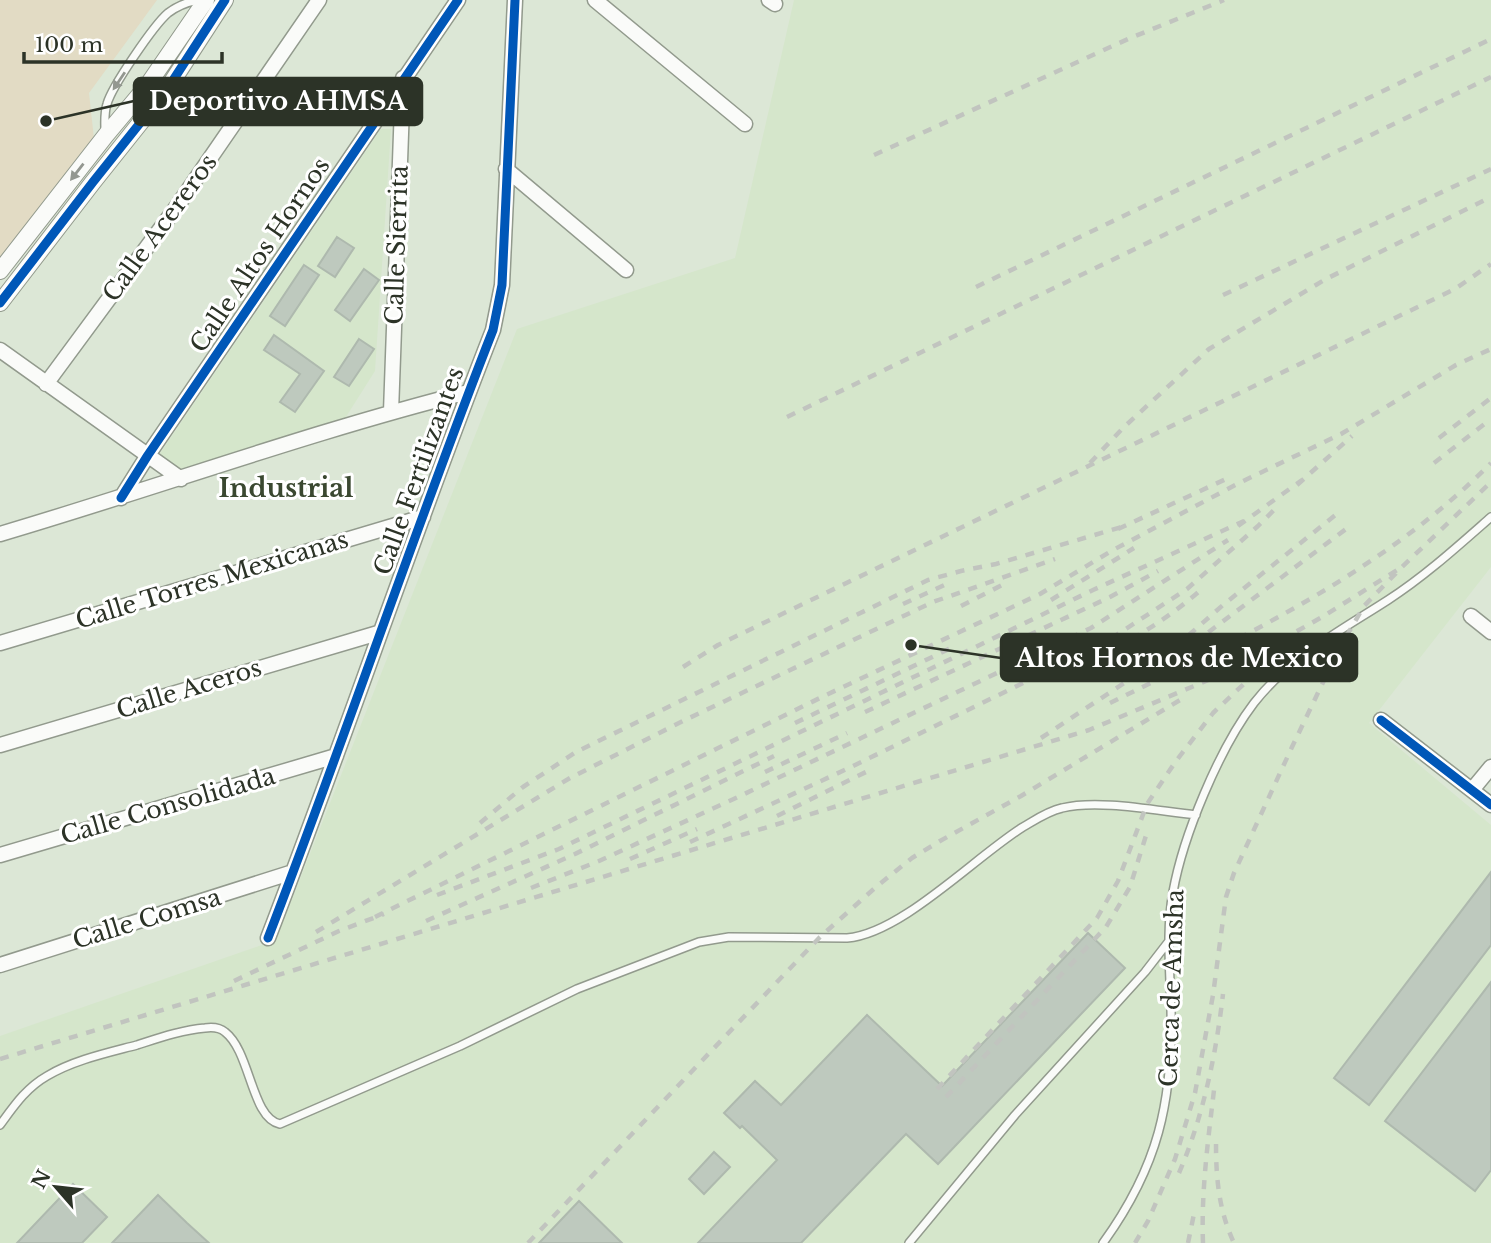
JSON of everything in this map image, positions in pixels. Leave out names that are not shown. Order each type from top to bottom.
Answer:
[{"type":"street","points":[[0,271],[147,86],[206,0]]},
{"type":"street","points":[[0,303],[168,88],[225,0]]},
{"type":"street","name":"Calle Acereros","points":[[46,384],[178,205],[319,0]]},
{"type":"street","name":"Calle Altos Hornos","points":[[121,498],[458,0]]},
{"type":"street","name":"Calle Fertilizantes","points":[[268,938],[336,756],[378,633],[493,330],[502,285],[515,0]]},
{"type":"street","points":[[595,0],[745,124]]},
{"type":"street","name":"Calle Sierrita","points":[[391,412],[403,78]]},
{"type":"street","points":[[506,169],[626,270]]},
{"type":"street","points":[[0,350],[181,479]]},
{"type":"street","points":[[0,534],[391,412],[468,393]]},
{"type":"street","name":"Calle Torres Mexicanas","points":[[0,643],[423,517]]},
{"type":"street","points":[[1471,616],[1491,632]]},
{"type":"street","name":"Calle Aceros","points":[[0,745],[378,633]]},
{"type":"street","points":[[1381,720],[1491,805]]},
{"type":"street","name":"Calle Consolidada","points":[[0,855],[336,756]]},
{"type":"street","points":[[1472,790],[1491,767]]},
{"type":"street","name":"Calle Comsa","points":[[0,965],[293,872]]},
{"type":"lane","points":[[106,135],[104,115],[114,88],[161,20],[179,6],[198,0]]},
{"type":"lane","name":"Cerca de Amsha","points":[[1103,1243],[1136,1192],[1163,1121],[1169,1090],[1171,1056],[1172,893],[1196,815],[1233,738],[1262,694],[1300,657],[1411,583],[1491,517]]},
{"type":"lane","points":[[0,1125],[30,1087],[48,1075],[77,1062],[180,1033],[214,1027],[225,1032],[234,1042],[250,1074],[263,1112],[271,1121],[281,1124],[460,1046],[578,989],[699,942],[729,937],[847,938],[861,937],[877,931],[906,914],[1010,835],[1036,819],[1062,808],[1102,806],[1196,815]]},
{"type":"lane","points":[[909,1243],[1015,1115],[1145,972],[1170,940]]},
{"type":"shaded area","points":[[0,0],[157,0],[89,93],[95,148],[0,269]]},
{"type":"shaded area","points":[[794,0],[1491,0],[1491,567],[1369,723],[1491,825],[1491,1243],[0,1243],[0,1036],[276,940],[517,329],[735,258]]},
{"type":"shaded area","points":[[381,129],[391,129],[375,371],[344,420],[178,470],[159,455]]},
{"type":"building","points":[[337,237],[354,248],[335,277],[318,266]]},
{"type":"building","points":[[304,265],[319,275],[285,326],[270,316]]},
{"type":"building","points":[[364,269],[379,280],[350,321],[335,310]]},
{"type":"building","points":[[274,335],[324,371],[295,412],[280,402],[300,374],[264,350]]},
{"type":"building","points":[[359,339],[374,349],[349,386],[334,377]]},
{"type":"building","points":[[1491,872],[1491,945],[1369,1105],[1334,1078]]},
{"type":"building","points":[[1088,933],[1125,968],[938,1164],[906,1134],[801,1243],[698,1243],[777,1160],[742,1126],[740,1128],[724,1113],[755,1081],[781,1105],[867,1015],[942,1086]]},
{"type":"building","points":[[1491,982],[1491,1170],[1475,1191],[1385,1121]]},
{"type":"building","points":[[714,1152],[730,1167],[704,1194],[689,1179]]},
{"type":"building","points":[[73,1184],[107,1217],[82,1243],[17,1243]]},
{"type":"building","points":[[158,1195],[187,1223],[209,1243],[112,1243]]},
{"type":"building","points":[[579,1201],[622,1243],[539,1243]]},
{"type":"railway","points":[[874,155],[1128,39],[1224,0]]},
{"type":"railway","points":[[976,287],[1491,39]]},
{"type":"railway","points":[[787,417],[1491,77]]},
{"type":"railway","points":[[1223,295],[1491,169]]},
{"type":"railway","points":[[1090,463],[1124,427],[1209,349],[1326,279],[1491,197]]},
{"type":"railway","points":[[683,667],[718,645],[1455,289],[1491,264]]},
{"type":"railway","points":[[375,917],[826,695],[1040,594],[1113,550],[1237,484],[1341,434],[1456,365],[1491,349]]},
{"type":"railway","points":[[1439,438],[1491,398]]},
{"type":"railway","points":[[1434,463],[1491,419]]},
{"type":"railway","points":[[1297,485],[1352,436]]},
{"type":"railway","points":[[1110,703],[1211,653],[1359,569],[1450,501],[1491,463]]},
{"type":"railway","points":[[1118,529],[1226,479]]},
{"type":"railway","points":[[1238,526],[1302,480]]},
{"type":"railway","points":[[1135,1243],[1148,1221],[1175,1159],[1195,1093],[1213,995],[1226,897],[1234,873],[1292,747],[1339,649],[1364,606],[1491,482]]},
{"type":"railway","points":[[690,842],[1101,645],[1187,589],[1278,506]]},
{"type":"railway","points":[[1041,738],[1165,656],[1223,605],[1338,513]]},
{"type":"railway","points":[[437,895],[559,849],[1093,590],[1244,521]]},
{"type":"railway","points":[[480,823],[523,787],[576,752],[928,580],[996,564],[1125,526]]},
{"type":"railway","points":[[1194,643],[1346,529]]},
{"type":"railway","points":[[531,888],[599,861],[738,797],[1091,628],[1228,540]]},
{"type":"railway","points":[[1051,600],[1134,548]]},
{"type":"railway","points":[[316,932],[570,778],[933,602],[1055,559]]},
{"type":"railway","points":[[0,1059],[1089,730],[1218,676],[1322,617],[1402,567]]},
{"type":"railway","points":[[865,712],[1110,597],[1158,571]]},
{"type":"railway","points":[[903,604],[951,582]]},
{"type":"railway","points":[[961,606],[1008,582]]},
{"type":"railway","points":[[1100,656],[1155,625],[1204,587]]},
{"type":"railway","points":[[795,723],[953,647]]},
{"type":"railway","points":[[937,1089],[1097,918],[1118,881],[1147,804],[1176,761],[1213,713],[1281,649]]},
{"type":"railway","points":[[1183,677],[1241,653]]},
{"type":"railway","points":[[528,1243],[820,937],[876,887],[912,858],[1180,700]]},
{"type":"railway","points":[[765,772],[847,733]]},
{"type":"railway","points":[[426,921],[575,854],[774,756]]},
{"type":"railway","points":[[777,816],[868,771]]},
{"type":"railway","points":[[630,859],[697,829]]},
{"type":"railway","points":[[946,1097],[1106,927],[1130,887],[1148,829]]},
{"type":"railway","points":[[234,981],[339,931],[384,914]]},
{"type":"railway","points":[[1179,1173],[1195,1130],[1207,1085],[1223,994]]},
{"type":"railway","points":[[1203,1243],[1204,1186],[1214,1090]]},
{"type":"railway","points":[[1216,1144],[1219,1195],[1234,1243]]},
{"type":"railway","points":[[1188,1243],[1195,1209]]},
{"type":"cycle path","points":[[0,303],[168,88],[225,0]]},
{"type":"cycle path","points":[[121,498],[458,0]]},
{"type":"cycle path","points":[[268,938],[493,330],[502,285],[515,0]]},
{"type":"cycle path","points":[[1381,720],[1491,805]]},
{"type":"place","name":"Deportivo AHMSA","points":[[46,121]]},
{"type":"place","name":"Altos Hornos de Mexico","points":[[911,645]]},
{"type":"district","name":"Industrial","points":[[286,488]]}]
